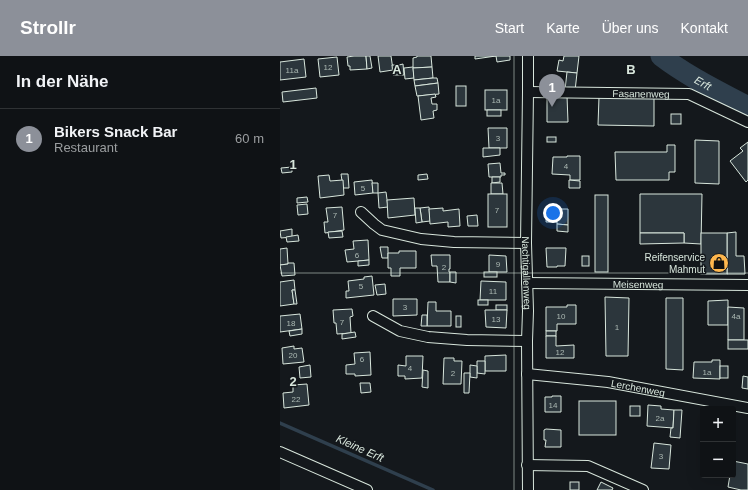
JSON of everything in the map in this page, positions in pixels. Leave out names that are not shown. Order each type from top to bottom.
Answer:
[{"type":"street","name":"Nachtigallenweg","points":[[528,56],[526,243],[528,283],[528,490]]},
{"type":"street","name":"Fasanenweg","points":[[528,92],[689,94],[748,122]]},
{"type":"street","points":[[361,212],[382,230],[421,239],[454,242],[526,243]]},
{"type":"street","name":"Meisenweg","points":[[528,283],[748,285]]},
{"type":"street","points":[[373,316],[400,331],[428,337],[467,340],[527,341]]},
{"type":"street","name":"Lerchenweg","points":[[527,374],[608,382],[748,408]]},
{"type":"street","points":[[280,452],[367,490]]},
{"type":"street","points":[[528,465],[588,466],[643,490]]},
{"type":"building","points":[[366,56],[367,69],[350,70],[347,57]]},
{"type":"building","points":[[366,56],[370,56],[372,68],[367,69]]},
{"type":"building","points":[[378,56],[391,56],[393,70],[380,72]]},
{"type":"building","points":[[417,56],[431,56],[432,67],[413,68],[413,58]]},
{"type":"building","points":[[475,56],[496,56],[475,59]]},
{"type":"building","points":[[496,56],[510,56],[510,60],[497,62]]},
{"type":"building","points":[[564,56],[579,56],[577,73],[557,71],[559,60],[563,61]]},
{"type":"building","points":[[337,57],[339,75],[320,77],[318,59]]},
{"type":"building","points":[[304,59],[306,77],[280,80],[280,62]]},
{"type":"building","points":[[403,64],[404,75],[400,75],[399,65]]},
{"type":"building","points":[[392,65],[399,65],[400,75],[393,75]]},
{"type":"building","points":[[413,67],[414,78],[405,79],[404,68]]},
{"type":"building","points":[[432,67],[433,78],[414,80],[413,68]]},
{"type":"building","points":[[567,72],[577,73],[575,91],[565,90]]},
{"type":"building","points":[[437,78],[438,83],[415,86],[414,80]]},
{"type":"building","points":[[438,83],[439,94],[417,96],[415,86]]},
{"type":"building","points":[[456,86],[466,86],[466,106],[456,106]]},
{"type":"building","points":[[316,88],[317,98],[283,102],[282,92]]},
{"type":"building","points":[[485,90],[507,90],[507,110],[485,110]]},
{"type":"building","points":[[435,94],[436,97],[431,98],[432,104],[437,104],[437,110],[433,111],[434,118],[421,120],[418,96]]},
{"type":"building","points":[[567,96],[568,122],[547,122],[547,97]]},
{"type":"building","points":[[599,97],[654,97],[654,126],[598,125]]},
{"type":"building","points":[[487,110],[501,110],[501,116],[487,116]]},
{"type":"building","points":[[671,114],[681,114],[681,124],[671,124]]},
{"type":"building","points":[[488,128],[507,128],[507,148],[489,148]]},
{"type":"building","points":[[547,137],[556,137],[556,142],[547,142]]},
{"type":"building","points":[[695,140],[719,141],[719,184],[695,183]]},
{"type":"building","points":[[748,142],[748,180],[746,182],[730,161],[743,151],[740,148]]},
{"type":"building","points":[[667,145],[675,145],[675,172],[669,172],[669,180],[616,180],[615,152],[667,152]]},
{"type":"building","points":[[483,148],[500,148],[500,155],[483,157]]},
{"type":"building","points":[[580,156],[580,180],[570,180],[570,175],[552,174],[553,157]]},
{"type":"building","points":[[500,163],[501,173],[505,173],[505,175],[501,175],[501,177],[489,177],[488,164]]},
{"type":"building","points":[[292,167],[292,172],[282,173],[281,168]]},
{"type":"building","points":[[341,174],[348,174],[349,188],[343,188]]},
{"type":"building","points":[[427,174],[428,179],[418,180],[418,175]]},
{"type":"building","points":[[329,175],[330,181],[343,180],[344,195],[320,198],[318,176]]},
{"type":"building","points":[[492,177],[500,177],[500,182],[492,183]]},
{"type":"building","points":[[372,180],[373,193],[355,195],[354,182]]},
{"type":"building","points":[[569,180],[580,181],[580,188],[569,188]]},
{"type":"building","points":[[372,183],[378,183],[378,193],[373,193]]},
{"type":"building","points":[[491,183],[502,183],[503,194],[491,194]]},
{"type":"building","points":[[386,192],[388,207],[379,208],[378,193]]},
{"type":"building","points":[[488,194],[507,194],[507,227],[488,227]]},
{"type":"building","points":[[640,194],[702,194],[701,244],[684,243],[684,233],[640,233]]},
{"type":"building","points":[[595,195],[608,195],[608,272],[595,272]]},
{"type":"building","points":[[307,197],[308,202],[297,203],[297,198]]},
{"type":"building","points":[[414,198],[415,215],[388,218],[387,200]]},
{"type":"building","points":[[307,204],[308,214],[298,215],[297,205]]},
{"type":"building","points":[[342,207],[344,230],[325,233],[324,222],[328,222],[326,208]]},
{"type":"building","points":[[429,207],[430,221],[422,222],[420,208]]},
{"type":"building","points":[[415,208],[420,208],[422,222],[416,223]]},
{"type":"building","points":[[443,208],[443,211],[459,209],[460,226],[448,227],[448,222],[430,224],[429,209]]},
{"type":"building","points":[[547,209],[568,209],[568,225],[557,224],[557,222],[546,222]]},
{"type":"building","points":[[477,215],[478,226],[468,226],[467,216]]},
{"type":"building","points":[[557,224],[568,225],[568,232],[557,231]]},
{"type":"building","points":[[292,229],[292,237],[281,238],[280,231]]},
{"type":"building","points":[[342,231],[343,237],[329,238],[328,232]]},
{"type":"building","points":[[736,232],[736,256],[744,256],[745,274],[727,274],[727,233]]},
{"type":"building","points":[[640,233],[684,233],[684,243],[640,244]]},
{"type":"building","points":[[701,233],[727,233],[727,274],[701,274]]},
{"type":"building","points":[[298,235],[299,241],[287,242],[286,237]]},
{"type":"building","points":[[368,240],[369,260],[347,262],[345,250],[354,249],[353,241]]},
{"type":"building","points":[[380,247],[388,247],[388,258],[382,258]]},
{"type":"building","points":[[287,248],[288,264],[280,265],[280,249]]},
{"type":"building","points":[[546,248],[566,248],[565,266],[547,267]]},
{"type":"building","points":[[399,251],[416,251],[416,268],[400,268],[400,276],[391,276],[391,268],[388,268],[388,253],[399,253]]},
{"type":"building","points":[[431,255],[450,255],[450,282],[438,282],[437,266],[432,266]]},
{"type":"building","points":[[489,255],[506,256],[507,272],[489,272]]},
{"type":"building","points":[[582,256],[589,256],[589,266],[582,266]]},
{"type":"building","points":[[369,260],[369,265],[358,266],[358,261]]},
{"type":"building","points":[[294,263],[295,275],[282,276],[280,265]]},
{"type":"building","points":[[450,272],[456,272],[456,283],[450,282]]},
{"type":"building","points":[[484,272],[497,272],[497,277],[484,277]]},
{"type":"building","points":[[372,276],[374,295],[346,298],[346,291],[349,291],[348,281],[364,279],[364,277]]},
{"type":"building","points":[[294,280],[295,290],[292,290],[294,304],[280,306],[280,282]]},
{"type":"building","points":[[481,281],[506,282],[506,300],[480,300]]},
{"type":"building","points":[[385,284],[386,294],[377,295],[375,285]]},
{"type":"building","points":[[292,290],[295,290],[297,304],[294,304]]},
{"type":"building","points":[[605,297],[629,298],[628,356],[606,356]]},
{"type":"building","points":[[666,298],[683,298],[683,370],[666,369]]},
{"type":"building","points":[[393,299],[417,299],[417,315],[393,316]]},
{"type":"building","points":[[478,300],[488,300],[488,305],[478,305]]},
{"type":"building","points":[[728,300],[728,325],[708,325],[708,301]]},
{"type":"building","points":[[428,302],[436,302],[436,311],[451,311],[451,326],[427,326]]},
{"type":"building","points":[[496,305],[507,305],[507,310],[496,310]]},
{"type":"building","points":[[567,305],[576,305],[576,324],[557,324],[557,331],[546,331],[546,307],[567,307]]},
{"type":"building","points":[[728,307],[744,308],[744,340],[728,340]]},
{"type":"building","points":[[352,309],[353,316],[350,317],[351,333],[337,334],[333,310]]},
{"type":"building","points":[[485,310],[507,310],[506,328],[486,327]]},
{"type":"building","points":[[300,314],[302,329],[280,332],[280,316]]},
{"type":"building","points":[[422,315],[427,315],[427,326],[421,326]]},
{"type":"building","points":[[456,316],[461,316],[461,327],[456,327]]},
{"type":"building","points":[[302,329],[302,334],[290,336],[289,331]]},
{"type":"building","points":[[546,331],[556,331],[556,336],[546,336]]},
{"type":"building","points":[[355,332],[356,337],[342,339],[342,334]]},
{"type":"building","points":[[546,336],[556,336],[556,346],[574,345],[574,358],[546,358]]},
{"type":"building","points":[[728,340],[748,340],[748,349],[728,349]]},
{"type":"building","points":[[294,346],[294,349],[302,348],[304,362],[283,364],[282,348]]},
{"type":"building","points":[[370,352],[371,375],[355,376],[355,374],[346,374],[346,365],[355,364],[354,353]]},
{"type":"building","points":[[506,355],[506,371],[485,371],[485,356]]},
{"type":"building","points":[[406,356],[423,356],[422,378],[405,379],[405,376],[398,376],[398,365],[406,366]]},
{"type":"building","points":[[444,358],[454,358],[454,361],[462,361],[461,384],[443,384]]},
{"type":"building","points":[[712,360],[720,360],[720,379],[693,378],[694,362],[712,362]]},
{"type":"building","points":[[477,361],[485,361],[485,374],[477,373]]},
{"type":"building","points":[[310,365],[311,377],[300,378],[299,367]]},
{"type":"building","points":[[470,365],[477,366],[477,378],[470,377]]},
{"type":"building","points":[[720,366],[728,366],[728,378],[720,378]]},
{"type":"building","points":[[423,370],[428,371],[428,388],[422,387]]},
{"type":"building","points":[[464,373],[470,373],[469,393],[464,393]]},
{"type":"building","points":[[743,376],[748,377],[748,389],[742,388]]},
{"type":"building","points":[[360,383],[370,383],[371,392],[361,393]]},
{"type":"building","points":[[307,384],[309,405],[284,408],[283,393],[293,392],[293,385]]},
{"type":"building","points":[[561,396],[561,412],[545,412],[545,397]]},
{"type":"building","points":[[579,401],[616,401],[616,435],[579,435]]},
{"type":"building","points":[[648,405],[661,406],[661,409],[674,410],[673,428],[647,426]]},
{"type":"building","points":[[630,406],[640,406],[640,416],[630,416]]},
{"type":"building","points":[[674,410],[682,410],[680,438],[670,437],[671,428],[673,428]]},
{"type":"building","points":[[544,430],[561,430],[561,447],[545,447],[546,440],[544,440]]},
{"type":"building","points":[[654,443],[671,445],[669,469],[651,468]]},
{"type":"building","points":[[736,462],[748,464],[748,490],[728,487],[730,478],[736,478]]},
{"type":"building","points":[[570,482],[579,482],[579,490],[570,490]]},
{"type":"building","points":[[601,482],[613,488],[612,490],[597,490]]},
{"type":"waterway","name":"Erft","points":[[661,56],[692,77],[748,107]]},
{"type":"waterway","name":"Kleine Erft","points":[[280,423],[433,490]]},
{"type":"place","name":"Bikers Snack Bar","points":[[552,107]]},
{"type":"place","name":"Reifenservice Mahmut","points":[[719,263]]}]
